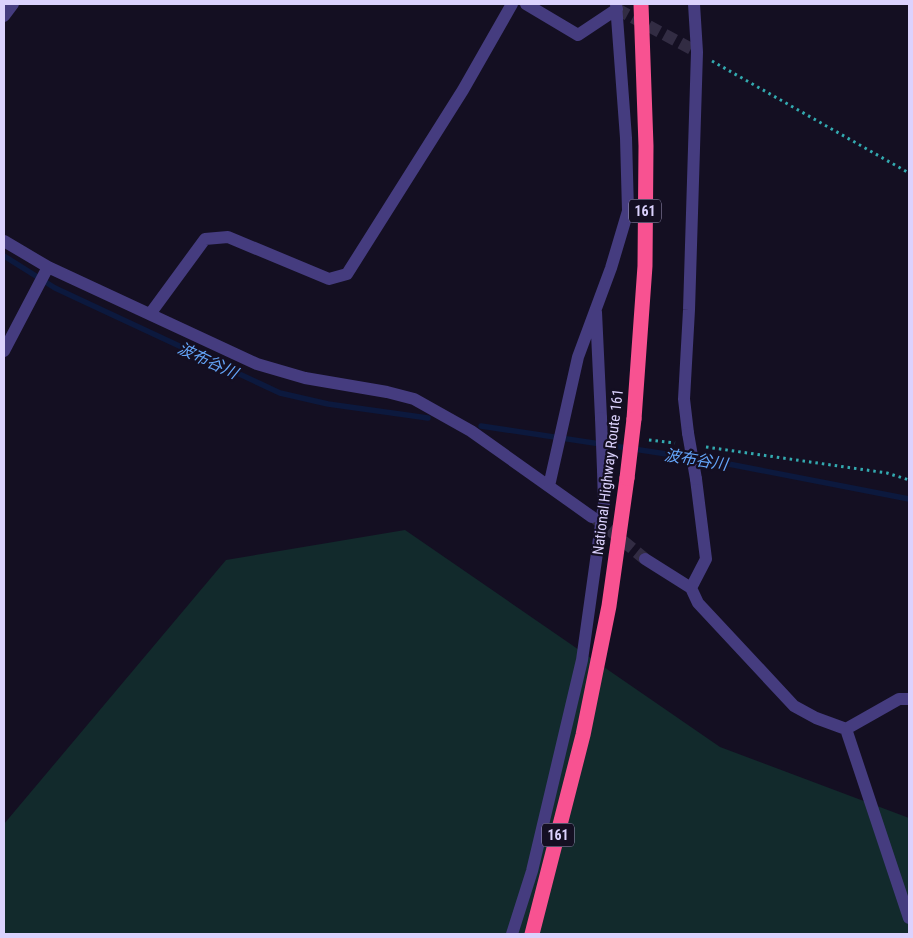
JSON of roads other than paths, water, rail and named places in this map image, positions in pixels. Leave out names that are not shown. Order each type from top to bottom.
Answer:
[{"type":"highway","name":"National Highway Route 161","points":[[532,934],[584,735],[609,606],[634,419],[645,266],[646,146],[641,4]]},
{"type":"street","points":[[4,16],[13,4]]},
{"type":"street","points":[[150,314],[205,239],[228,237],[329,279],[347,274],[462,90],[512,4]]},
{"type":"street","points":[[526,4],[578,35],[616,7]]},
{"type":"street","points":[[691,588],[706,559],[696,480],[685,439],[684,399],[690,300],[697,52],[694,4]]},
{"type":"street","points":[[549,486],[578,356],[612,268],[628,211],[626,138],[616,7]]},
{"type":"street","points":[[4,241],[46,270],[150,314],[257,364],[305,378],[387,392],[414,399],[471,431],[592,516]]},
{"type":"street","points":[[4,351],[36,286],[46,270]]},
{"type":"street","points":[[512,934],[532,871],[582,660],[604,503],[596,307]]},
{"type":"street","points":[[645,559],[691,588],[698,603],[794,706],[816,718],[846,729]]},
{"type":"street","points":[[846,729],[864,717],[899,699],[909,699]]},
{"type":"street","points":[[846,729],[909,918]]},
{"type":"waterway","name":"波布谷川","points":[[4,256],[55,288],[280,393],[328,404],[428,418]]},
{"type":"waterway","name":"波布谷川","points":[[481,426],[713,461],[909,499]]},
{"type":"tunnel","points":[[617,9],[697,52]]},
{"type":"tunnel","points":[[595,518],[645,559]]}]
